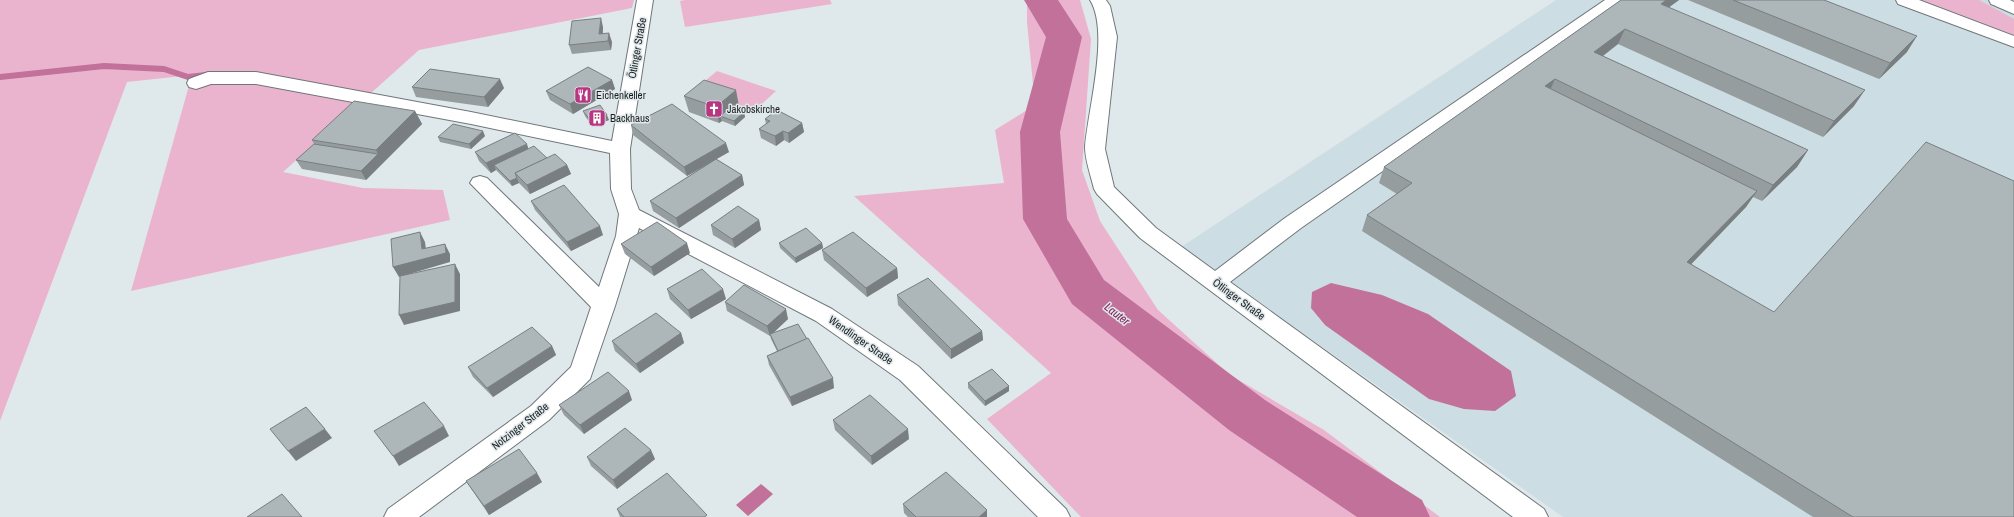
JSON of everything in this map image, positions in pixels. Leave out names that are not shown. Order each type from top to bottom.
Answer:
[{"type":"street","name":"Ötlinger Straße","points":[[630,214],[621,189],[620,149],[645,0]]},
{"type":"street","name":"Ötlinger Straße","points":[[1098,0],[1102,6],[1108,37],[1095,149],[1104,189],[1148,233],[1534,517]]},
{"type":"street","points":[[1215,282],[1293,223],[1616,0]]},
{"type":"street","points":[[1904,0],[2014,42]]},
{"type":"street","points":[[1997,0],[2014,9]]},
{"type":"street","points":[[196,83],[208,78],[256,78],[472,118],[620,149]]},
{"type":"street","points":[[480,183],[604,306]]},
{"type":"street","name":"Notzinger Straße","points":[[398,517],[540,413],[581,372],[627,236],[630,214]]},
{"type":"street","name":"Wendlinger Straße","points":[[630,214],[824,314],[909,373],[1056,517]]},
{"type":"shaded area","points":[[0,0],[634,0],[632,8],[419,50],[283,172],[363,188],[443,190],[450,220],[131,291],[192,75],[127,82],[0,421]]},
{"type":"shaded area","points":[[830,0],[832,4],[685,27],[680,1]]},
{"type":"shaded area","points":[[1027,0],[1080,0],[1091,39],[1082,170],[1100,221],[1158,310],[1230,375],[1324,430],[1440,517],[1081,517],[987,419],[1051,373],[854,196],[1004,183],[995,130],[1035,105],[1027,22]]},
{"type":"shaded area","points":[[1556,0],[2014,0],[2014,517],[1563,517],[1181,247]]},
{"type":"shaded area","points":[[1914,0],[1979,0],[2014,19],[2014,40]]},
{"type":"shaded area","points":[[717,71],[776,91],[754,111],[694,90]]},
{"type":"shaded area","points":[[1331,283],[1382,295],[1428,314],[1511,371],[1516,396],[1495,411],[1464,409],[1429,399],[1325,325],[1311,308],[1312,292]]},
{"type":"shaded area","points":[[761,484],[773,494],[748,516],[736,505]]},
{"type":"building","points":[[1621,0],[1666,0],[1661,4],[1865,90],[1834,121],[1625,29],[1594,52],[1808,150],[1773,185],[1555,79],[1545,86],[1757,191],[1687,262],[1774,312],[1926,142],[2014,181],[2014,517],[1853,517],[1367,215],[1412,183],[1384,167]]},
{"type":"building","points":[[1733,0],[1824,0],[1917,36],[1890,63]]},
{"type":"building","points":[[601,18],[599,34],[609,33],[608,41],[569,45],[572,21]]},
{"type":"building","points":[[588,67],[612,80],[570,104],[546,91]]},
{"type":"building","points":[[430,69],[500,79],[484,97],[412,87]]},
{"type":"building","points":[[704,80],[736,90],[716,107],[684,96]]},
{"type":"building","points":[[354,101],[415,111],[376,150],[312,140]]},
{"type":"building","points":[[672,104],[726,143],[684,167],[631,125]]},
{"type":"building","points":[[600,105],[607,115],[591,121],[583,111]]},
{"type":"building","points":[[731,107],[744,112],[734,121],[720,116]]},
{"type":"building","points":[[777,110],[802,123],[788,133],[783,131],[775,136],[759,129],[770,121],[765,119]]},
{"type":"building","points":[[453,124],[483,131],[469,144],[438,137]]},
{"type":"building","points":[[515,133],[527,144],[486,163],[475,152]]},
{"type":"building","points":[[314,144],[378,154],[361,171],[296,160]]},
{"type":"building","points":[[534,146],[547,158],[515,173],[517,178],[510,181],[494,165]]},
{"type":"building","points":[[555,154],[567,165],[527,185],[515,173]]},
{"type":"building","points":[[716,159],[742,175],[676,218],[650,201]]},
{"type":"building","points":[[564,185],[600,226],[567,242],[531,201]]},
{"type":"building","points":[[738,206],[759,220],[732,239],[711,225]]},
{"type":"building","points":[[657,222],[687,243],[651,267],[621,244]]},
{"type":"building","points":[[806,228],[822,243],[795,258],[779,243]]},
{"type":"building","points":[[420,232],[422,249],[445,244],[446,253],[393,267],[391,239]]},
{"type":"building","points":[[853,232],[897,268],[866,288],[822,250]]},
{"type":"building","points":[[455,264],[455,302],[399,315],[400,276]]},
{"type":"building","points":[[702,269],[723,289],[688,310],[667,289]]},
{"type":"building","points":[[928,278],[982,331],[951,349],[897,295]]},
{"type":"building","points":[[744,285],[786,309],[767,326],[725,302]]},
{"type":"building","points":[[656,313],[681,333],[636,364],[612,341]]},
{"type":"building","points":[[798,324],[807,339],[778,351],[770,334]]},
{"type":"building","points":[[532,327],[552,346],[487,388],[468,367]]},
{"type":"building","points":[[808,338],[833,378],[790,397],[767,356]]},
{"type":"building","points":[[992,369],[1009,386],[985,401],[968,383]]},
{"type":"building","points":[[608,372],[629,391],[580,425],[559,405]]},
{"type":"building","points":[[870,395],[908,429],[871,456],[833,420]]},
{"type":"building","points":[[424,402],[444,426],[393,456],[374,431]]},
{"type":"building","points":[[306,407],[325,429],[288,451],[270,429]]},
{"type":"building","points":[[625,428],[651,450],[613,480],[587,457]]},
{"type":"building","points":[[519,449],[537,473],[484,506],[466,481]]},
{"type":"building","points":[[946,472],[987,510],[979,517],[916,517],[903,504]]},
{"type":"building","points":[[667,473],[707,515],[704,517],[624,517],[617,509]]},
{"type":"building","points":[[282,494],[302,517],[247,517]]},
{"type":"waterway","name":"Lauter","points":[[1041,0],[1064,37],[1040,132],[1045,219],[1088,292],[1247,415],[1402,517]]},
{"type":"waterway","points":[[0,77],[104,66],[164,69],[188,77],[206,75]]},
{"type":"place","name":"Eichenkeller","points":[[583,95]]},
{"type":"place","name":"Jakobskirche","points":[[714,109]]},
{"type":"place","name":"Backhaus","points":[[597,118]]}]
